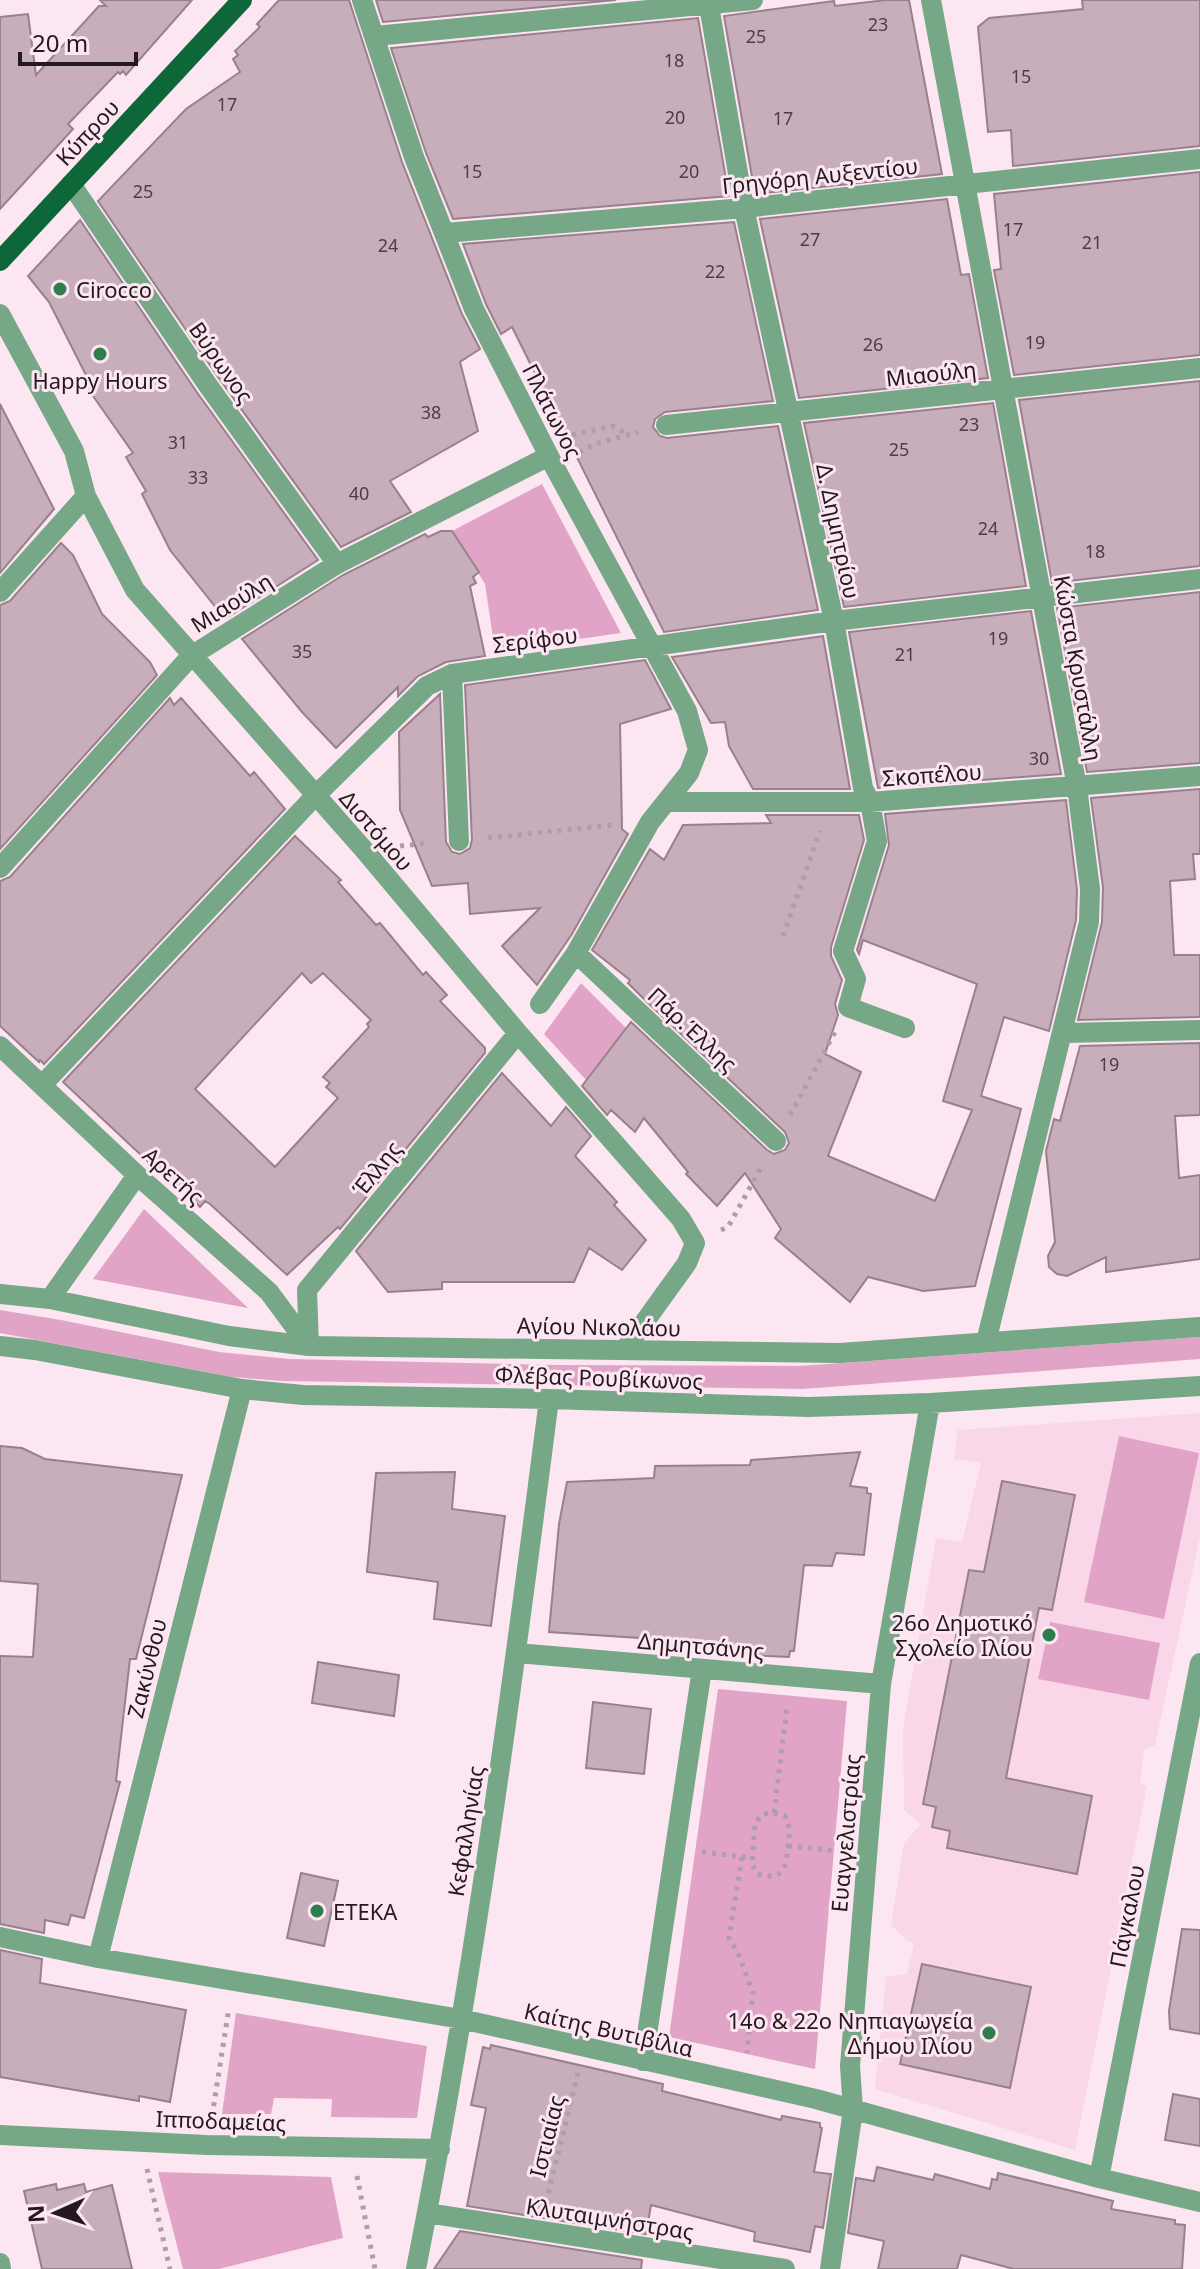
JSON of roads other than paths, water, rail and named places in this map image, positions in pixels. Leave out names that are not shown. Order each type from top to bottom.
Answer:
[{"type":"main road","name":"Κύπρου","points":[[0,261],[242,0]]},
{"type":"street","name":"Πλάτωνος","points":[[362,0],[414,157],[474,309],[548,455],[687,711],[698,750],[689,773],[650,822],[576,953]]},
{"type":"street","points":[[375,36],[753,0]]},
{"type":"street","name":"Κώστα Κρυστάλλη","points":[[931,0],[1077,787],[1090,889],[1089,922],[986,1342]]},
{"type":"street","name":"Δ. Δημητρίου","points":[[708,2],[744,208],[834,621],[863,788],[870,802],[877,841],[843,951],[856,979],[848,1007],[905,1028]]},
{"type":"street","name":"Γρηγόρη Αυξεντίου","points":[[444,233],[744,208],[1200,159]]},
{"type":"street","name":"Βύρωνος","points":[[71,184],[207,384],[337,564]]},
{"type":"street","name":"Διστόμου","points":[[0,314],[74,451],[86,496],[135,590],[366,852],[518,1033],[681,1219],[695,1243],[687,1263],[625,1349]]},
{"type":"street","name":"Μιαούλη","points":[[666,425],[1200,368]]},
{"type":"street","name":"Μιαούλη","points":[[0,868],[191,656],[337,564],[548,455]]},
{"type":"street","points":[[0,592],[86,496]]},
{"type":"street","name":"Σερίφου","points":[[43,1084],[315,796],[427,686],[452,674],[834,621],[1200,579]]},
{"type":"street","points":[[452,674],[459,841]]},
{"type":"street","name":"Σκοπέλου","points":[[666,802],[830,804],[1200,776]]},
{"type":"street","points":[[540,1004],[576,953]]},
{"type":"street","name":"Πάρ.Έλλης","points":[[576,953],[776,1141]]},
{"type":"street","points":[[1063,1033],[1200,1030]]},
{"type":"street","name":"Έλλης","points":[[309,1346],[307,1290],[518,1033]]},
{"type":"street","name":"Αρετής","points":[[0,1046],[137,1175],[269,1292],[309,1346]]},
{"type":"street","points":[[50,1299],[137,1175]]},
{"type":"street","name":"Αγίου Νικολάου","points":[[0,1294],[50,1299],[229,1336],[309,1346],[840,1353],[1200,1327]]},
{"type":"street","name":"Φλέβας Ρουβίκωνος","points":[[0,1346],[242,1389],[303,1395],[808,1407],[930,1403],[1200,1386]]},
{"type":"street","name":"Ζακύνθου","points":[[98,1958],[242,1389]]},
{"type":"street","name":"Κεφαλληνίας","points":[[416,2269],[440,2149],[517,1653],[549,1399]]},
{"type":"street","name":"Ευαγγελιστρίας","points":[[830,2269],[853,2110],[850,2066],[881,1684],[930,1403]]},
{"type":"street","name":"Δημητσάνης","points":[[517,1653],[881,1684]]},
{"type":"street","name":"Πάγκαλου","points":[[1099,2178],[1193,1741],[1200,1663]]},
{"type":"street","points":[[643,2061],[702,1669]]},
{"type":"street","name":"Καίτης Βυτιβίλια","points":[[0,1937],[98,1958],[461,2019],[853,2110],[1099,2178],[1200,2202]]},
{"type":"street","name":"Ιπποδαμείας","points":[[0,2135],[207,2145],[440,2149]]},
{"type":"street","name":"Κλυταιμνήστρας","points":[[427,2213],[785,2269]]},
{"type":"street","points":[[0,2263],[1,2269]]},
{"type":"place","name":"Cirocco","points":[[60,289]]},
{"type":"place","name":"Happy Hours","points":[[100,354]]},
{"type":"place","name":"26ο Δημοτικό Σχολείο Ιλίου","points":[[1049,1635]]},
{"type":"place","name":"ΕΤΕΚΑ","points":[[317,1911]]},
{"type":"place","name":"14ο & 22ο Νηπιαγωγεία Δήμου Ιλίου","points":[[989,2033]]}]
